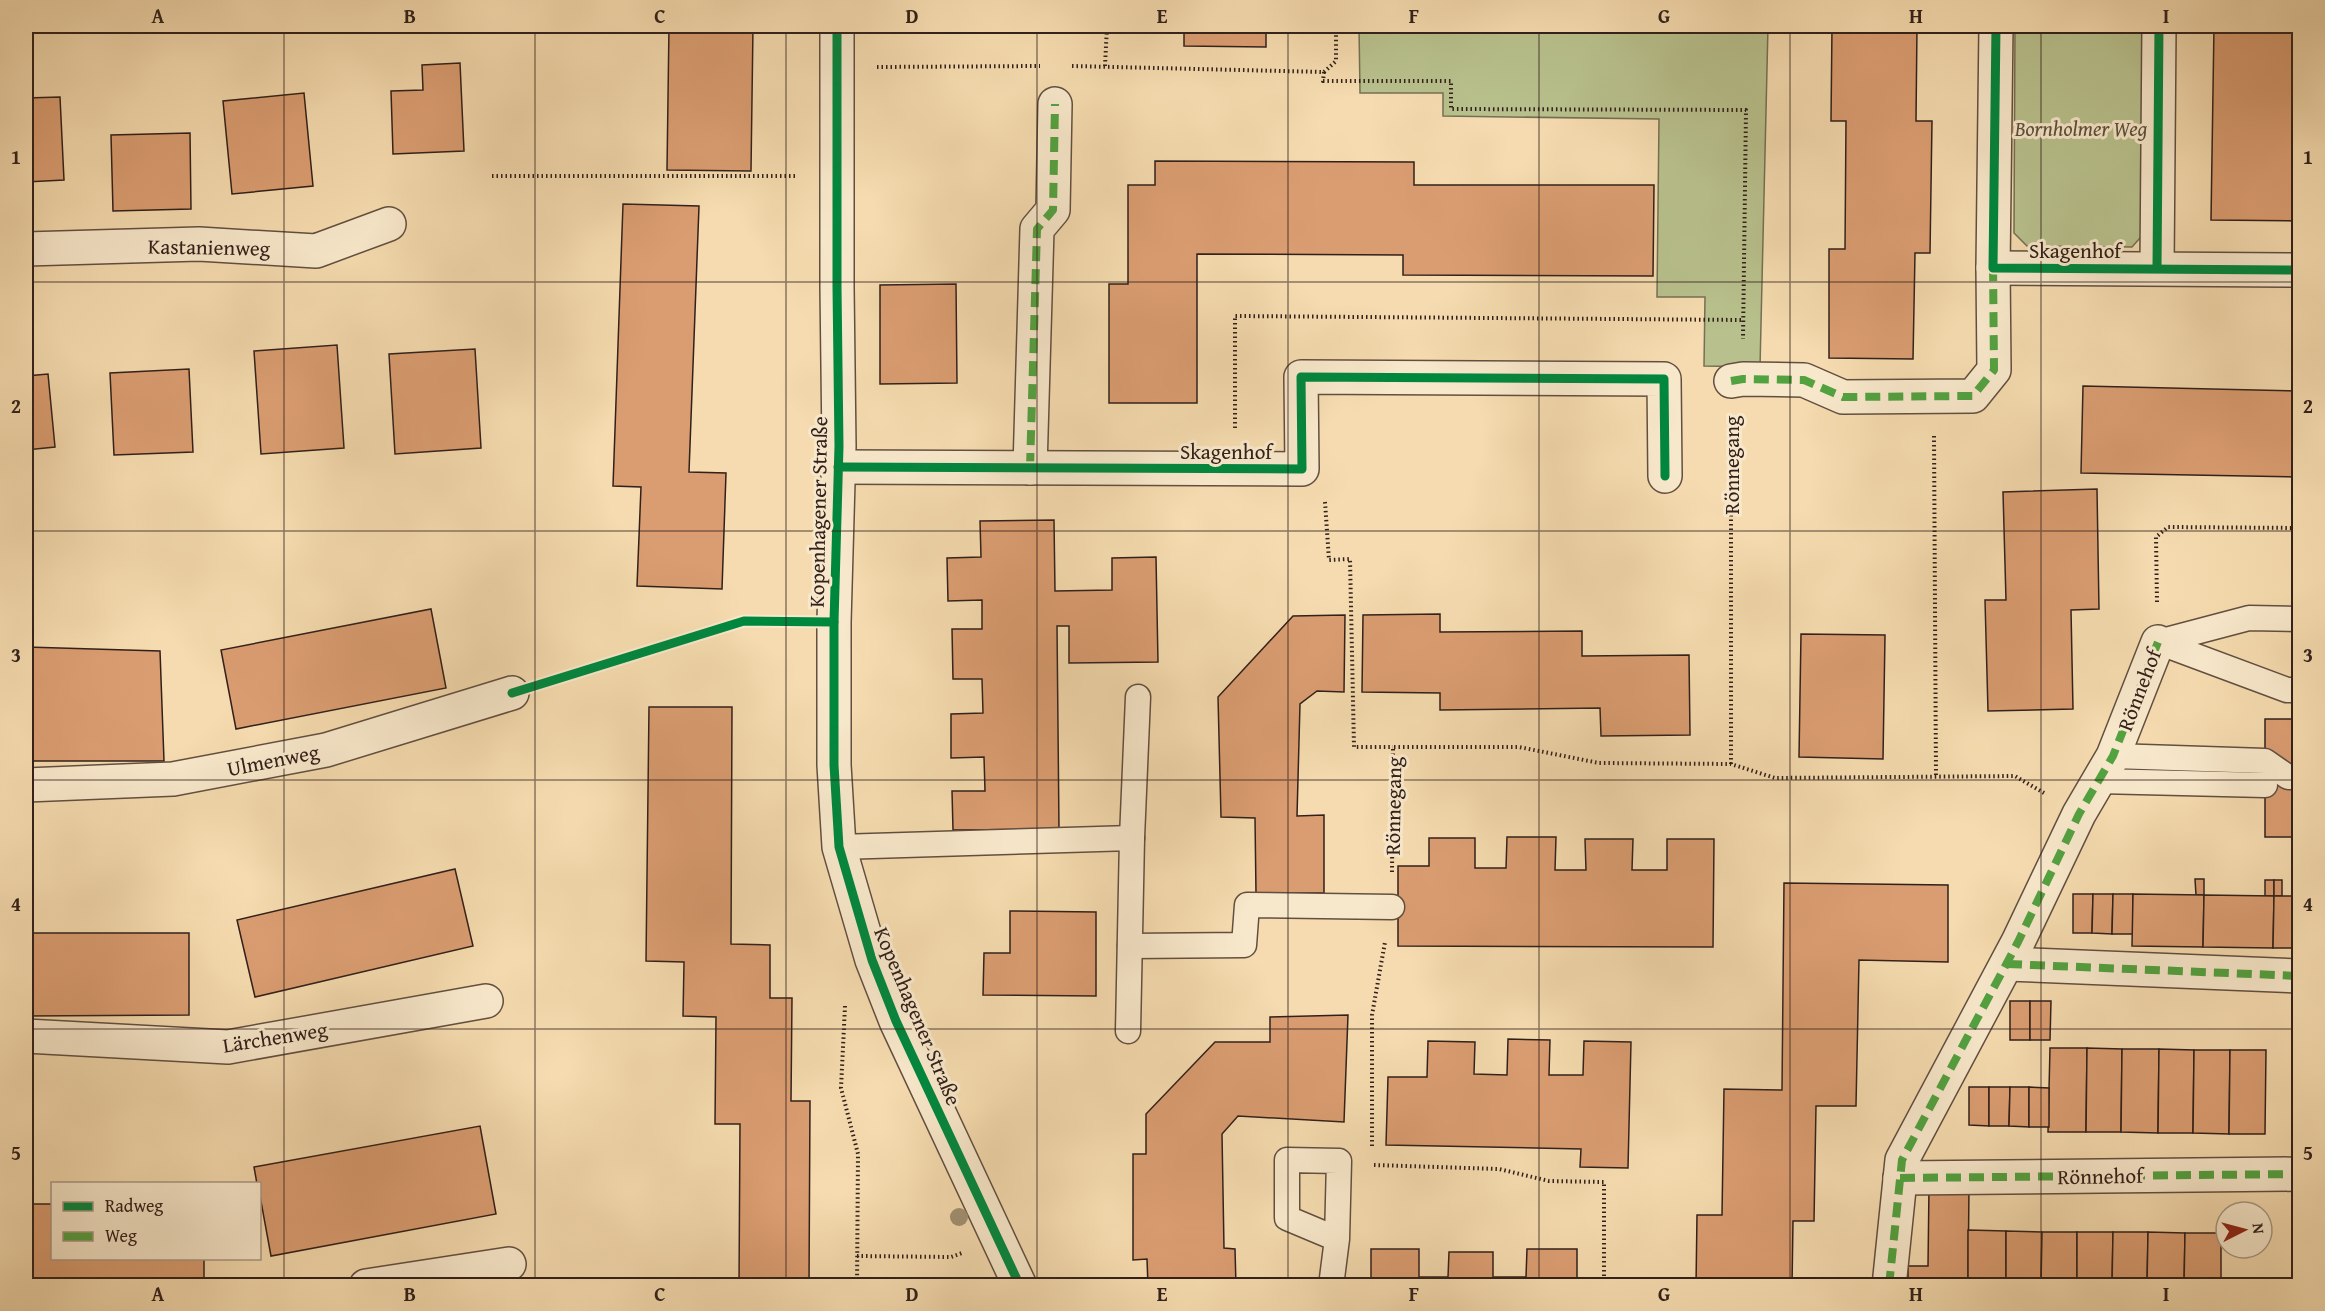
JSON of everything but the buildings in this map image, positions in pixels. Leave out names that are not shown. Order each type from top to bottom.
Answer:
[{"type":"street","name":"Kopenhagener Straße","points":[[837,26],[838,467],[834,622],[834,765],[839,847],[872,960],[896,1021],[1020,1286]]},
{"type":"street","points":[[1737,380],[1804,380],[1844,397],[1973,396],[1994,370],[1996,26]]},
{"type":"street","points":[[2157,267],[2159,26]]},
{"type":"street","points":[[1030,468],[1037,229],[1053,210],[1056,104]]},
{"type":"street","name":"Kastanienweg","points":[[26,249],[199,244],[316,251],[388,224]]},
{"type":"street","name":"Skagenhof","points":[[1993,268],[2157,267],[2300,270]]},
{"type":"street","name":"Skagenhof","points":[[838,467],[1302,469],[1301,377],[1664,378],[1665,476]]},
{"type":"street","name":"Rönnehof","points":[[1888,1286],[1902,1160],[2007,964],[2079,814],[2106,769],[2158,642]]},
{"type":"street","name":"Ulmenweg","points":[[26,785],[173,779],[326,750],[512,693]]},
{"type":"street","points":[[2007,964],[2300,976]]},
{"type":"street","name":"Lärchenweg","points":[[26,1036],[228,1047],[486,1001]]},
{"type":"street","name":"Rönnehof","points":[[1900,1178],[2300,1174]]},
{"type":"street","points":[[366,1286],[509,1264]]},
{"type":"lane","points":[[2158,642],[2249,618],[2300,619]]},
{"type":"lane","points":[[2158,642],[2288,690],[2300,690]]},
{"type":"lane","points":[[1128,1031],[1138,697]]},
{"type":"lane","points":[[2106,769],[2265,760],[2288,777],[2300,777]]},
{"type":"lane","points":[[2106,769],[2265,785]]},
{"type":"lane","points":[[839,847],[1132,838]]},
{"type":"lane","points":[[1130,946],[1244,945],[1247,905],[1392,907]]},
{"type":"lane","points":[[1331,1286],[1337,1239]]},
{"type":"path","points":[[1106,66],[1107,26]]},
{"type":"path","points":[[1070,66],[1324,72],[1335,61],[1336,26]]},
{"type":"path","points":[[837,67],[1047,66]]},
{"type":"path","points":[[492,176],[837,176]]},
{"type":"path","points":[[1934,396],[1936,777]]},
{"type":"path","points":[[1302,469],[1324,469],[1329,560],[1350,559],[1354,747],[1393,747]]},
{"type":"path","points":[[856,1286],[858,1154],[841,1088],[846,993],[872,960]]},
{"type":"path","points":[[857,1256],[951,1257],[999,1240]]},
{"type":"green space","points":[[1359,26],[1768,26],[1760,367],[1704,366],[1705,297],[1657,297],[1659,119],[1443,116],[1443,93],[1360,93]]},
{"type":"green space","name":"Bornholmer Weg","points":[[2015,26],[2149,26],[2147,230],[2132,247],[2027,246],[2014,233]]},
{"type":"marked path","points":[[1030,468],[1037,229],[1053,210],[1055,104]]},
{"type":"marked path","points":[[1731,381],[1743,379],[1804,380],[1843,397],[1973,396],[1994,370],[1993,264]]},
{"type":"marked path","points":[[1889,1286],[1902,1160],[2018,942],[2079,814],[2113,756],[2158,642]]},
{"type":"marked path","points":[[2007,964],[2300,976]]},
{"type":"marked path","points":[[1900,1178],[2300,1174]]},
{"type":"cycle path","points":[[837,26],[839,446],[834,622],[834,765],[839,847],[872,960],[896,1021],[1020,1286]]},
{"type":"cycle path","points":[[1996,26],[1993,268],[2300,270]]},
{"type":"cycle path","points":[[2157,268],[2159,26]]},
{"type":"cycle path","points":[[838,467],[1302,469],[1301,377],[1664,379],[1665,476]]},
{"type":"cycle path","points":[[512,693],[744,621],[834,622]]}]
